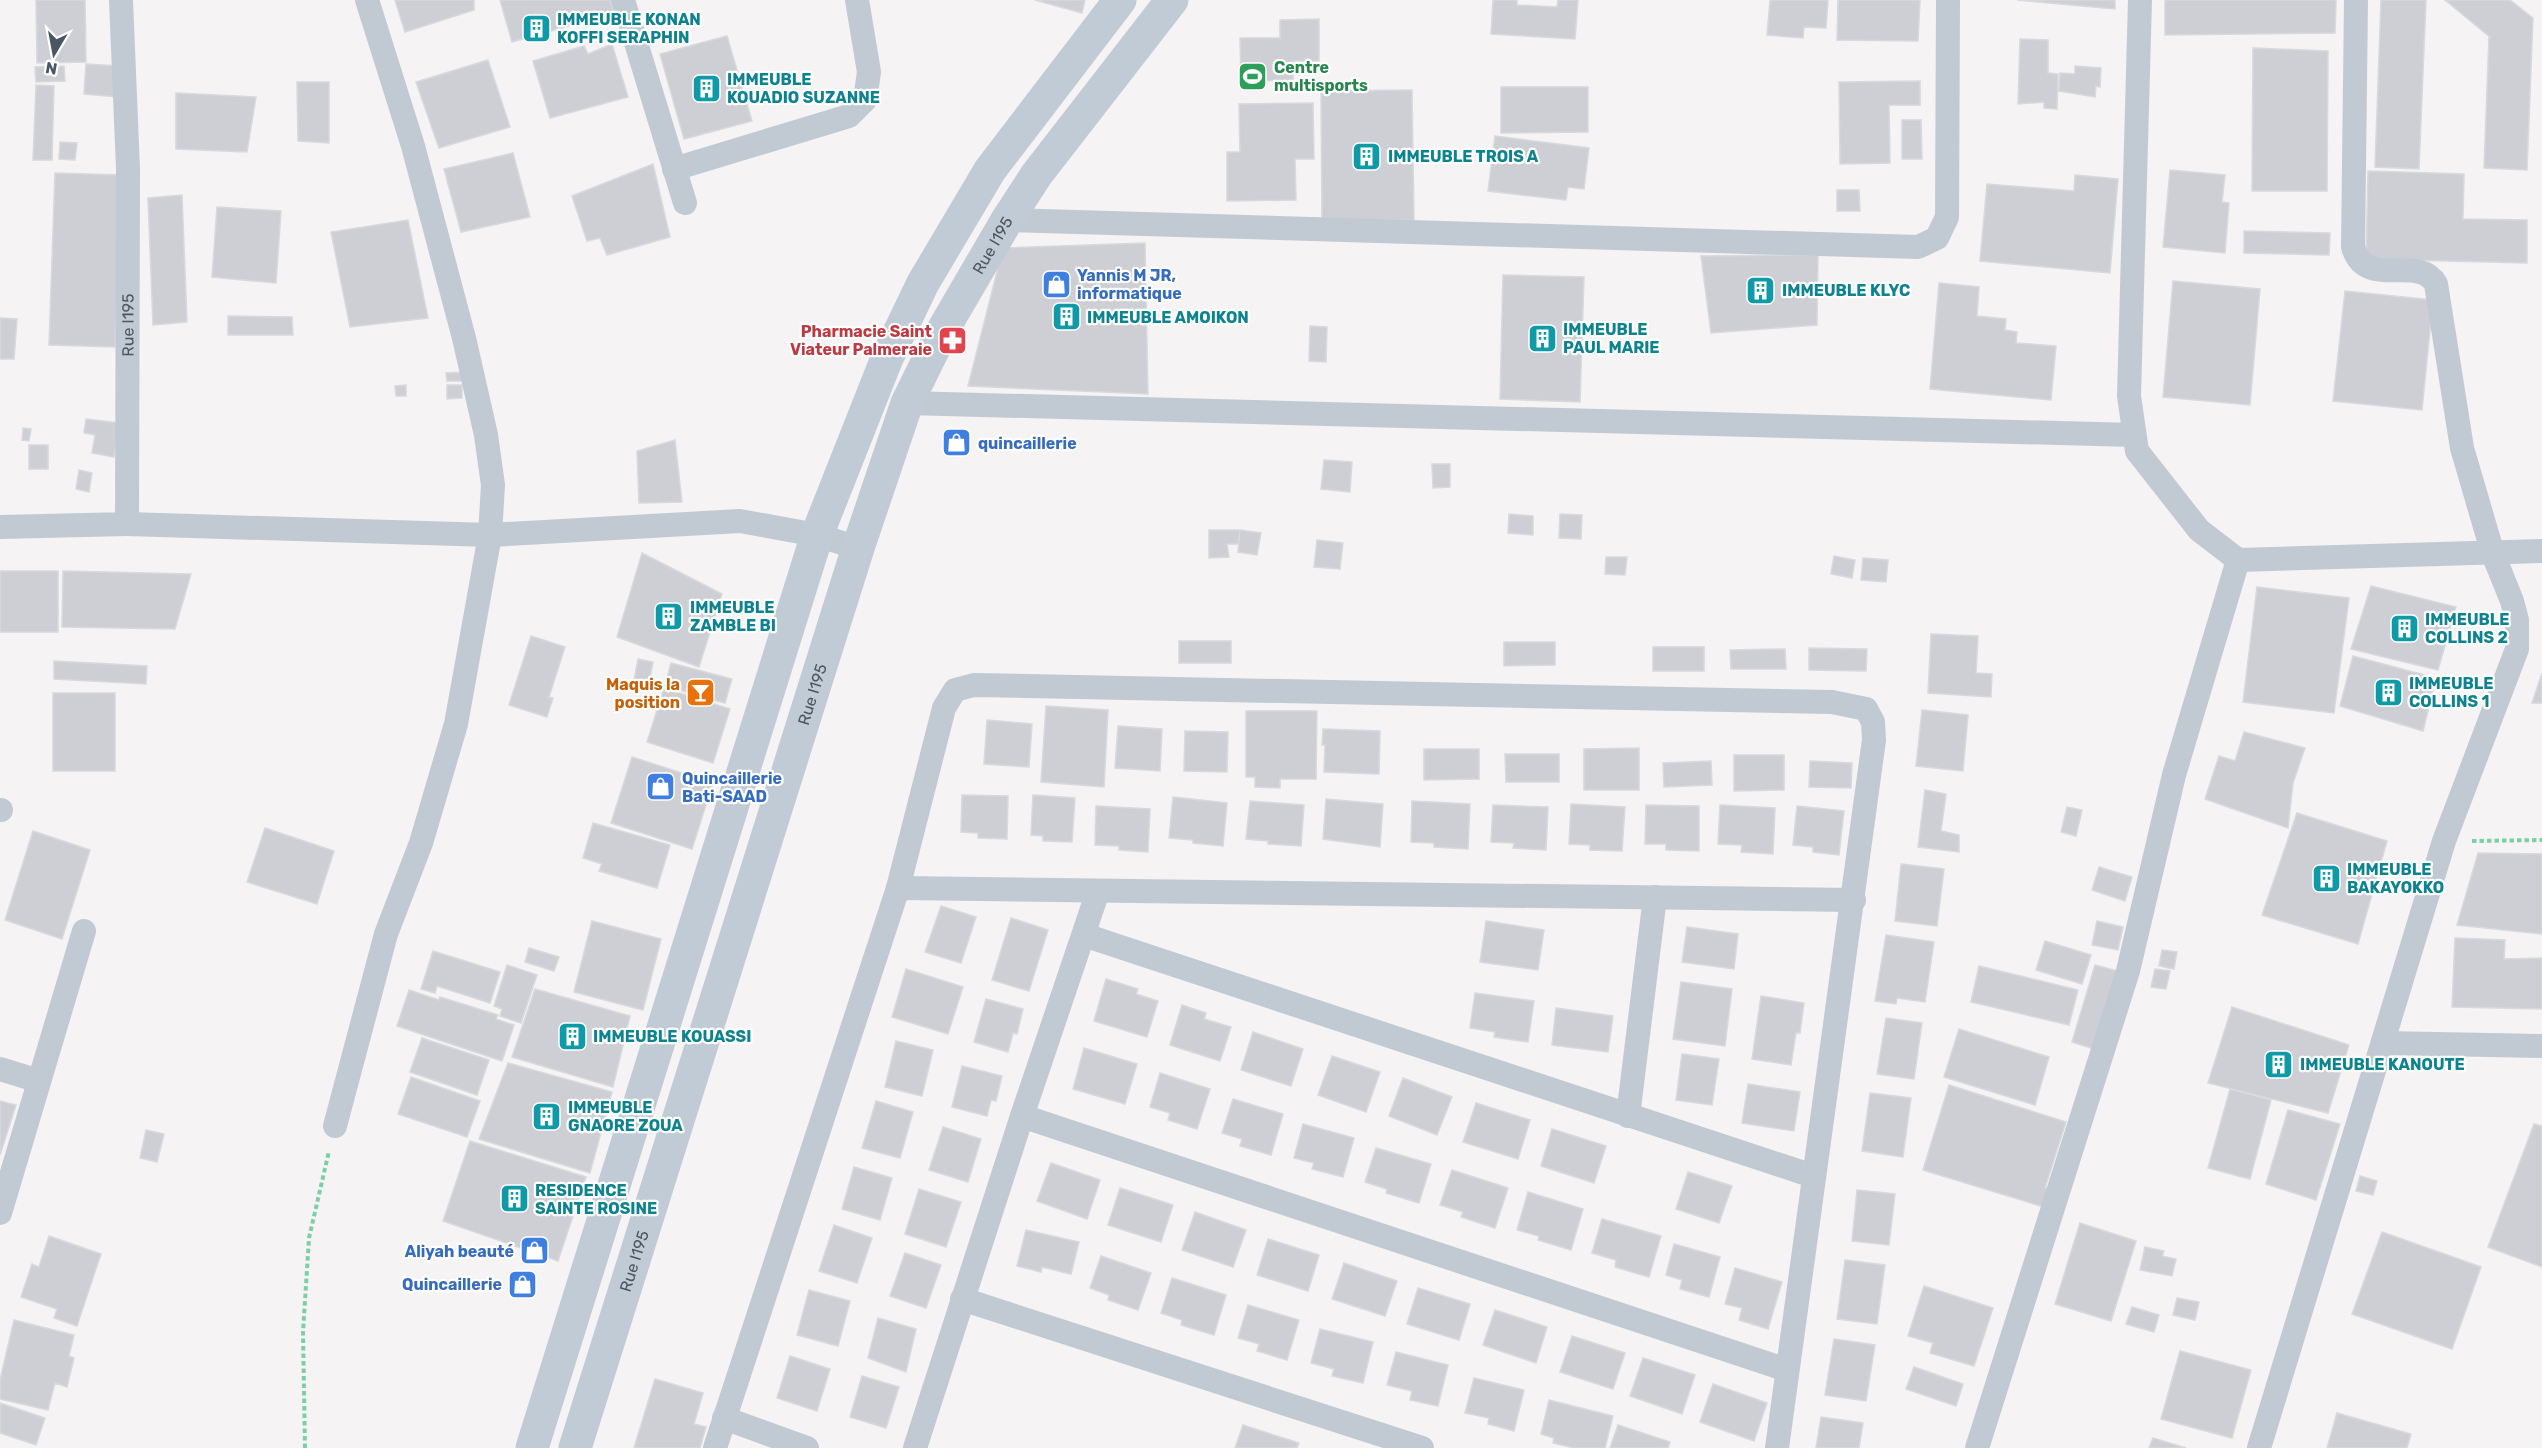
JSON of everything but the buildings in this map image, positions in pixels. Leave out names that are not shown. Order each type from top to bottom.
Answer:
[{"type":"main road","points":[[532,1448],[818,535],[887,357],[923,283],[990,170],[1120,0]]},
{"type":"main road","name":"Rue I195","points":[[575,1448],[858,548],[906,403],[944,328],[1006,220],[1037,174],[1172,0]]},
{"type":"street","name":"Rue I195","points":[[121,0],[128,169],[127,524]]},
{"type":"street","points":[[335,1126],[386,934],[421,843],[456,724],[490,535],[493,485],[486,435],[464,338],[413,147],[367,0]]},
{"type":"street","points":[[623,0],[685,203]]},
{"type":"street","points":[[674,169],[849,116],[865,100],[869,72],[857,0]]},
{"type":"street","points":[[1006,220],[1918,247],[1937,238],[1947,217],[1948,0]]},
{"type":"street","points":[[2140,0],[2129,396],[2137,451],[2199,530],[2238,560],[2542,551]]},
{"type":"street","points":[[2259,1448],[2444,841],[2517,649],[2515,611],[2493,554],[2462,448],[2436,285],[2432,277],[2421,272],[2369,269],[2356,260],[2353,247],[2356,0]]},
{"type":"street","points":[[906,403],[2134,435]]},
{"type":"street","points":[[0,527],[127,524],[490,535],[740,521],[818,535],[858,548]]},
{"type":"street","points":[[1977,1448],[2128,971],[2174,775],[2238,560]]},
{"type":"street","points":[[715,1448],[898,888],[944,708],[955,690],[986,685],[1820,701],[1852,704],[1866,709],[1873,722],[1874,740],[1854,900],[1813,1176],[1777,1448]]},
{"type":"street","points":[[898,888],[1854,900]]},
{"type":"street","points":[[915,1448],[1022,1116],[1098,891]]},
{"type":"street","points":[[1628,1116],[1655,897]]},
{"type":"street","points":[[0,1213],[84,931]]},
{"type":"street","points":[[1084,934],[1813,1176]]},
{"type":"street","points":[[2383,1043],[2542,1046]]},
{"type":"street","points":[[0,1069],[39,1081]]},
{"type":"street","points":[[1022,1116],[1787,1370]]},
{"type":"street","points":[[962,1299],[1422,1448]]},
{"type":"street","points":[[724,1418],[807,1448]]},
{"type":"path","points":[[2444,841],[2542,840]]},
{"type":"path","points":[[305,1448],[303,1332],[309,1238],[335,1126]]},
{"type":"place","name":"IMMEUBLE KONAN KOFFI SERAPHIN","points":[[536,28]]},
{"type":"place","name":"Centre multisports","points":[[1253,76]]},
{"type":"place","name":"IMMEUBLE KOUADIO SUZANNE","points":[[706,88]]},
{"type":"place","name":"IMMEUBLE TROIS A","points":[[1367,156]]},
{"type":"place","name":"Yannis M JR, informatique","points":[[1056,284]]},
{"type":"place","name":"IMMEUBLE KLYC","points":[[1761,290]]},
{"type":"place","name":"IMMEUBLE AMOIKON","points":[[1066,317]]},
{"type":"place","name":"IMMEUBLE PAUL MARIE","points":[[1542,338]]},
{"type":"place","name":"Pharmacie Saint Viateur Palmeraie","points":[[953,340]]},
{"type":"place","name":"quincaillerie","points":[[957,443]]},
{"type":"place","name":"IMMEUBLE ZAMBLE BI","points":[[669,616]]},
{"type":"place","name":"IMMEUBLE COLLINS 2","points":[[2404,628]]},
{"type":"place","name":"IMMEUBLE COLLINS 1","points":[[2388,692]]},
{"type":"place","name":"Maquis la position","points":[[701,693]]},
{"type":"place","name":"Quincaillerie Bati-SAAD","points":[[661,787]]},
{"type":"place","name":"IMMEUBLE BAKAYOKKO","points":[[2326,878]]},
{"type":"place","name":"IMMEUBLE KOUASSI","points":[[572,1036]]},
{"type":"place","name":"IMMEUBLE KANOUTE","points":[[2279,1064]]},
{"type":"place","name":"IMMEUBLE GNAORE ZOUA","points":[[547,1116]]},
{"type":"place","name":"RESIDENCE SAINTE ROSINE","points":[[514,1199]]},
{"type":"place","name":"Aliyah beauté","points":[[535,1251]]},
{"type":"place","name":"Quincaillerie","points":[[523,1284]]}]
